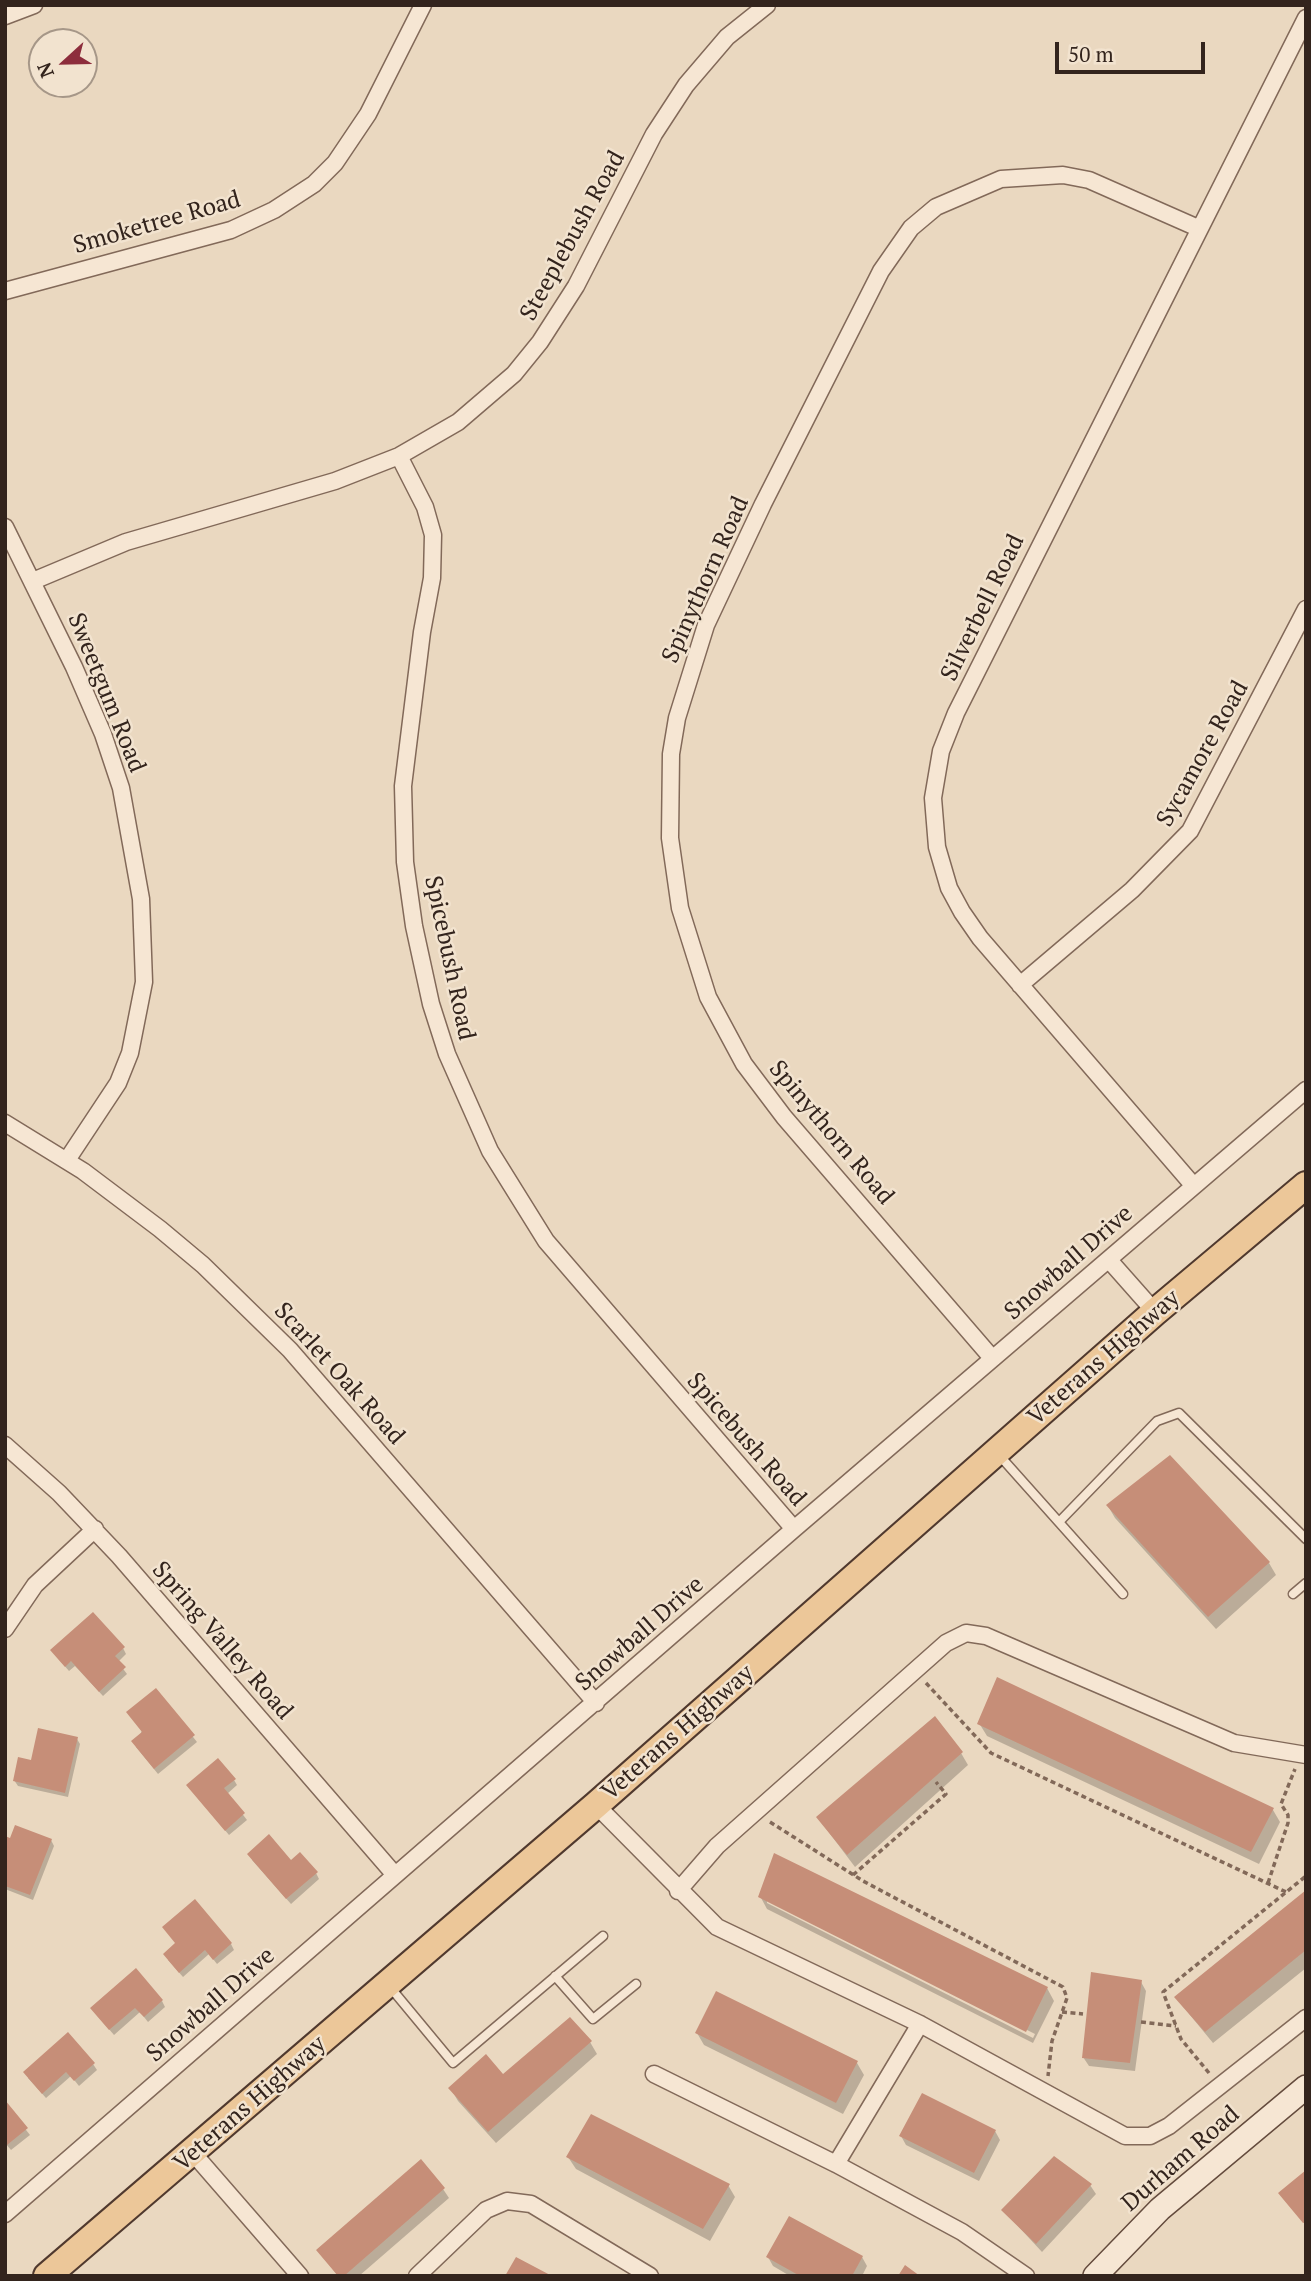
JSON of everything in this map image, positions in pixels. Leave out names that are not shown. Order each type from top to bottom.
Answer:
[{"type":"main road","name":"Veterans Highway","points":[[47,2276],[596,1805],[1156,1312],[1306,1185]]},
{"type":"main road","name":"Durham Road","points":[[1095,2276],[1160,2208],[1306,2087]]},
{"type":"street","points":[[5,16],[34,5]]},
{"type":"street","name":"Smoketree Road","points":[[5,291],[231,230],[274,210],[314,184],[335,163],[368,114],[423,5]]},
{"type":"street","name":"Steeplebush Road","points":[[33,581],[126,542],[335,481],[400,456],[458,422],[514,374],[540,342],[576,286],[654,134],[685,85],[727,37],[767,5]]},
{"type":"street","name":"Silverbell Road","points":[[1192,1185],[980,938],[949,888],[934,823],[933,798],[941,751],[956,713],[1306,18]]},
{"type":"street","name":"Spinythorn Road","points":[[992,1358],[784,1117],[744,1064],[713,1007],[680,908],[670,838],[671,754],[677,718],[706,625],[763,504],[881,271],[911,228],[936,207],[1001,179],[1063,175],[1100,184],[1198,228]]},
{"type":"street","name":"Spicebush Road","points":[[400,456],[425,507],[433,535],[432,578],[422,632],[403,786],[405,862],[414,926],[431,1004],[447,1054],[490,1151],[546,1241],[794,1529]]},
{"type":"street","name":"Sweetgum Road","points":[[5,527],[94,712],[121,788],[133,844],[144,934],[144,982],[130,1053],[118,1083],[67,1160]]},
{"type":"street","name":"Sycamore Road","points":[[1020,985],[1132,890],[1191,831],[1306,609]]},
{"type":"street","name":"Snowball Drive","points":[[5,2214],[794,1529],[1109,1260],[1192,1185],[1306,1090]]},
{"type":"street","name":"Scarlet Oak Road","points":[[5,1124],[67,1160],[160,1229],[203,1265],[290,1350],[596,1703]]},
{"type":"street","points":[[1109,1260],[1156,1312]]},
{"type":"street","name":"Spring Valley Road","points":[[5,1446],[94,1529],[395,1875]]},
{"type":"street","points":[[5,1629],[35,1585],[94,1529]]},
{"type":"street","points":[[678,1891],[717,1846],[946,1643],[965,1633],[986,1636],[1234,1743],[1302,1754]]},
{"type":"street","points":[[596,1805],[678,1891],[717,1927],[920,2024],[1125,2136],[1150,2136],[1169,2126],[1306,2018]]},
{"type":"street","points":[[836,2164],[920,2024]]},
{"type":"street","points":[[654,2074],[836,2164],[962,2232],[1026,2276]]},
{"type":"street","points":[[193,2153],[300,2276]]},
{"type":"street","points":[[417,2276],[486,2210],[507,2201],[531,2204],[650,2276]]},
{"type":"lane","points":[[1059,1522],[1157,1421],[1179,1413],[1306,1539]]},
{"type":"lane","points":[[996,1452],[1123,1594]]},
{"type":"lane","points":[[1293,1594],[1306,1583]]},
{"type":"lane","points":[[388,1984],[453,2063],[603,1936]]},
{"type":"lane","points":[[555,1976],[593,2019],[636,1984]]},
{"type":"path","points":[[915,1671],[991,1753],[1286,1892]]},
{"type":"path","points":[[1268,1883],[1288,1823],[1289,1815],[1281,1804],[1302,1754]]},
{"type":"path","points":[[853,1875],[946,1794],[936,1782]]},
{"type":"path","points":[[758,1810],[773,1826],[853,1875],[1063,1987],[1067,1998],[1052,2041],[1044,2092]]},
{"type":"path","points":[[1220,2086],[1181,2039],[1163,1992],[1306,1876]]},
{"type":"path","points":[[1062,2012],[1083,2014]]},
{"type":"path","points":[[1141,2022],[1176,2026]]},
{"type":"building","points":[[1170,1455],[1270,1562],[1208,1617],[1106,1505]]},
{"type":"building","points":[[93,1612],[125,1647],[115,1656],[126,1667],[99,1692],[71,1661],[65,1667],[50,1650]]},
{"type":"building","points":[[997,1677],[1274,1808],[1251,1852],[977,1724]]},
{"type":"building","points":[[156,1688],[195,1735],[154,1769],[131,1741],[142,1732],[126,1712]]},
{"type":"building","points":[[935,1716],[963,1752],[847,1855],[816,1817]]},
{"type":"building","points":[[38,1728],[78,1737],[65,1793],[13,1781],[18,1757],[31,1760]]},
{"type":"building","points":[[218,1758],[236,1779],[224,1788],[245,1813],[225,1831],[186,1785]]},
{"type":"building","points":[[15,1825],[52,1839],[30,1895],[5,1886],[5,1836],[10,1838]]},
{"type":"building","points":[[269,1834],[291,1860],[300,1852],[318,1872],[286,1899],[247,1854]]},
{"type":"building","points":[[774,1853],[1048,1987],[1026,2032],[758,1897]]},
{"type":"building","points":[[1306,1890],[1306,1950],[1205,2032],[1174,1997]]},
{"type":"building","points":[[195,1899],[232,1943],[213,1960],[205,1950],[179,1973],[163,1954],[175,1943],[162,1927]]},
{"type":"building","points":[[136,1968],[163,2000],[144,2017],[135,2008],[109,2030],[90,2008]]},
{"type":"building","points":[[1091,1972],[1142,1980],[1130,2063],[1082,2058]]},
{"type":"building","points":[[716,1991],[858,2061],[836,2103],[695,2033]]},
{"type":"building","points":[[570,2017],[592,2041],[488,2132],[448,2088],[486,2054],[503,2074]]},
{"type":"building","points":[[68,2032],[95,2063],[74,2081],[66,2072],[42,2094],[23,2072]]},
{"type":"building","points":[[922,2093],[996,2130],[974,2173],[899,2136]]},
{"type":"building","points":[[5,2100],[28,2128],[7,2145],[5,2143]]},
{"type":"building","points":[[591,2114],[730,2184],[703,2229],[566,2157]]},
{"type":"building","points":[[1054,2156],[1092,2184],[1036,2244],[1001,2210]]},
{"type":"building","points":[[421,2159],[445,2188],[344,2276],[338,2276],[316,2250]]},
{"type":"building","points":[[1306,2170],[1306,2222],[1303,2223],[1278,2193]]},
{"type":"building","points":[[789,2216],[863,2256],[852,2276],[800,2276],[766,2257]]},
{"type":"building","points":[[516,2257],[552,2276],[505,2276]]},
{"type":"building","points":[[905,2265],[920,2276],[898,2276]]}]
